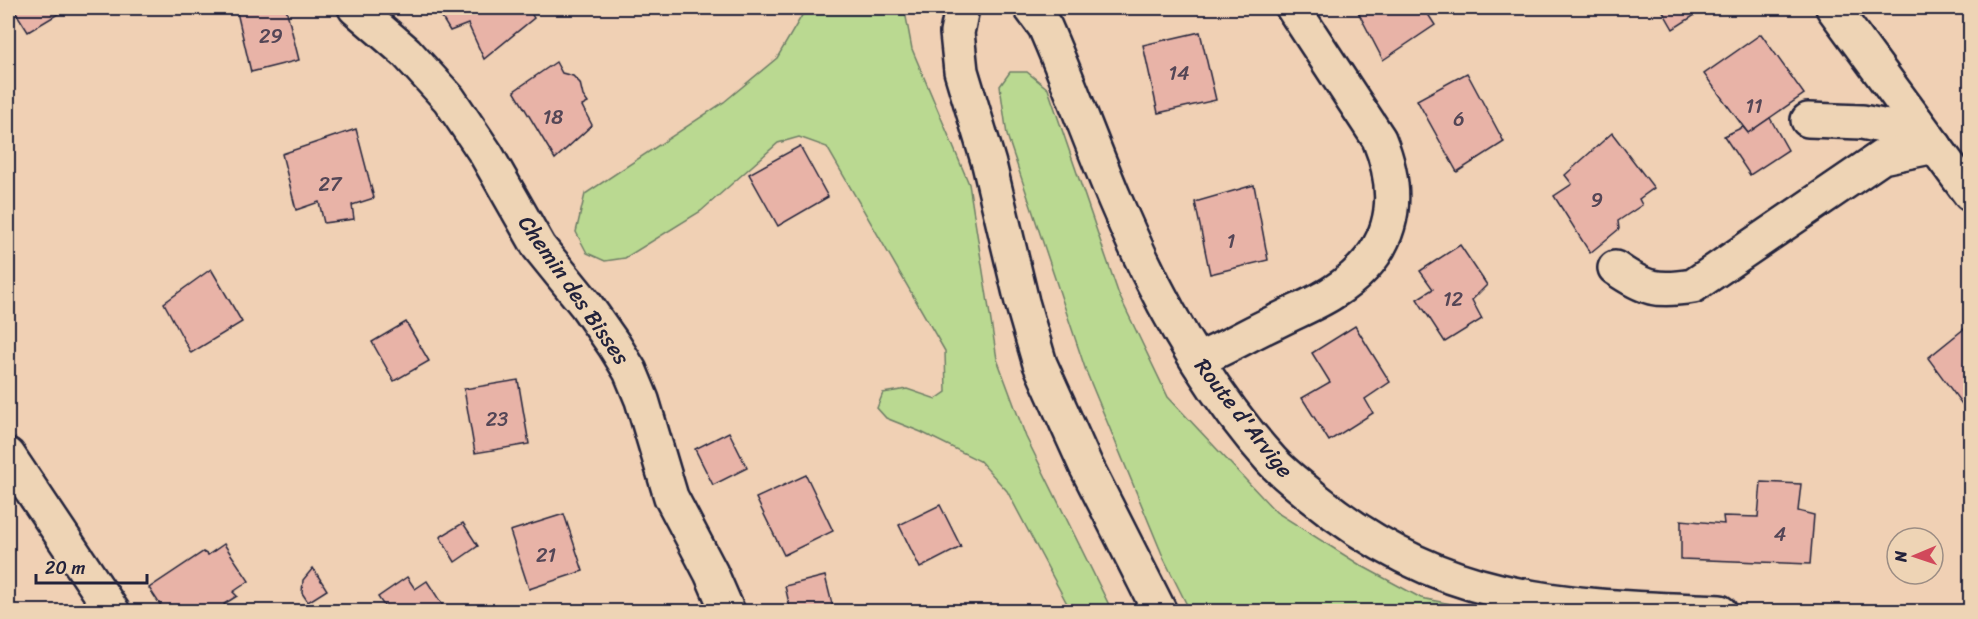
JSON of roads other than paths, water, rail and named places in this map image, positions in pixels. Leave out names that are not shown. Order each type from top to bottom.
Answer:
[{"type":"street","name":"Chemin des Bisses","points":[[355,8],[406,52],[449,99],[486,154],[538,247],[586,305],[614,345],[630,371],[642,400],[671,497],[711,573],[728,612]]},
{"type":"street","points":[[962,8],[957,33],[961,71],[989,164],[1022,302],[1040,364],[1081,456],[1160,612]]},
{"type":"street","name":"Route d'Arvige","points":[[1031,8],[1046,27],[1115,201],[1178,329],[1228,406],[1272,461],[1291,479],[1373,541],[1405,557],[1462,580],[1532,597],[1613,607],[1720,612]]},
{"type":"street","points":[[1197,360],[1331,294],[1367,264],[1387,232],[1392,209],[1391,176],[1380,139],[1293,8]]},
{"type":"street","points":[[1833,8],[1971,194]]},
{"type":"street","points":[[1808,120],[1862,122],[1925,133]]},
{"type":"street","points":[[1615,267],[1638,284],[1670,290],[1693,286],[1882,157],[1925,133]]},
{"type":"street","points":[[8,455],[113,612]]}]
